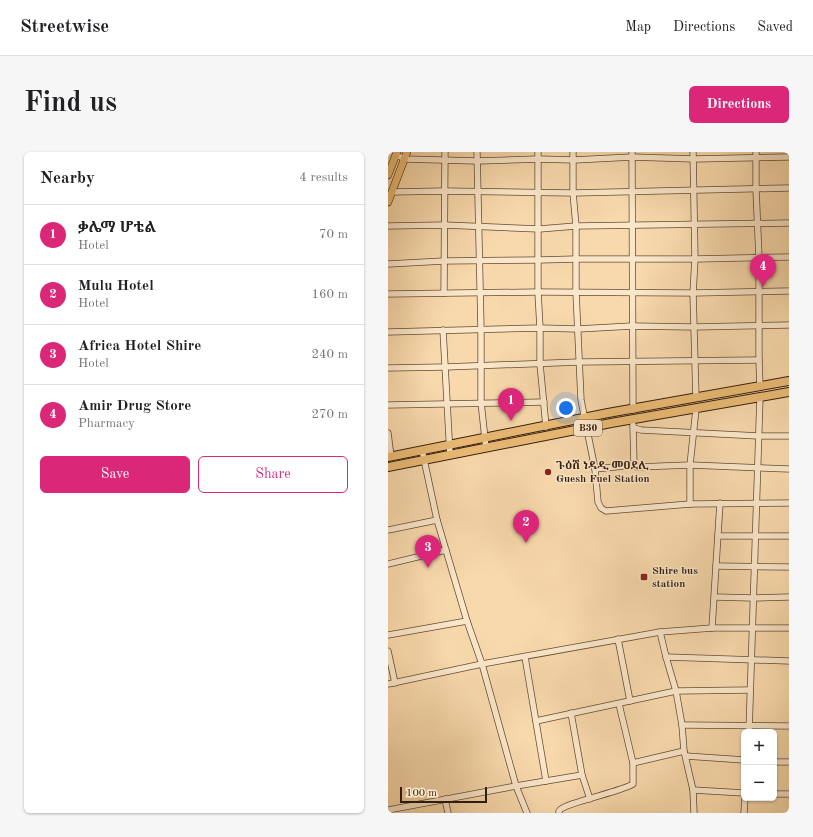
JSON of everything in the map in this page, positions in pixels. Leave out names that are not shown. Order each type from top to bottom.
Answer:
[{"type":"highway","name":"B30","points":[[389,457],[584,418],[789,381]]},
{"type":"highway","name":"B30","points":[[388,467],[586,429],[633,424],[696,409],[789,392]]},
{"type":"highway","points":[[557,424],[559,434]]},
{"type":"main road","points":[[388,175],[396,154]]},
{"type":"main road","points":[[388,202],[406,155]]},
{"type":"street","points":[[444,152],[444,293]]},
{"type":"street","points":[[476,152],[481,329],[481,402],[486,448]]},
{"type":"street","points":[[538,152],[538,292],[540,364],[546,426]]},
{"type":"street","points":[[573,152],[573,193],[576,226],[576,292],[581,400],[595,469],[598,502],[601,508],[606,511],[690,504],[789,504]]},
{"type":"street","points":[[693,152],[693,225],[695,259],[693,293],[696,398]]},
{"type":"street","points":[[396,154],[444,160],[477,161],[538,159],[574,160],[632,155],[694,159],[756,155],[789,157]]},
{"type":"street","points":[[632,155],[633,410]]},
{"type":"street","points":[[756,155],[759,258],[760,387]]},
{"type":"street","points":[[392,192],[478,191],[573,193],[789,188]]},
{"type":"street","points":[[388,226],[539,229],[576,226],[789,223]]},
{"type":"street","points":[[388,264],[479,260],[789,257]]},
{"type":"street","points":[[388,294],[480,294],[538,292],[693,293],[789,291]]},
{"type":"street","points":[[388,332],[540,328],[578,329],[632,326],[694,327],[789,325]]},
{"type":"street","points":[[443,330],[450,455]]},
{"type":"street","points":[[388,368],[579,362],[759,360]]},
{"type":"street","points":[[749,729],[760,398]]},
{"type":"street","points":[[388,405],[481,402],[544,402]]},
{"type":"street","points":[[690,504],[690,465],[696,409]]},
{"type":"street","points":[[633,424],[641,430],[759,436],[789,436]]},
{"type":"street","points":[[633,424],[634,465]]},
{"type":"street","points":[[388,433],[389,457]]},
{"type":"street","points":[[422,450],[437,520],[467,621],[482,664],[516,786],[527,813]]},
{"type":"street","points":[[595,469],[634,465],[637,467],[690,465],[789,469]]},
{"type":"street","points":[[712,628],[720,503]]},
{"type":"street","points":[[388,530],[437,520]]},
{"type":"street","points":[[718,536],[789,536]]},
{"type":"street","points":[[388,564],[446,550]]},
{"type":"street","points":[[716,566],[789,567]]},
{"type":"street","points":[[715,597],[789,597]]},
{"type":"street","points":[[388,635],[467,621]]},
{"type":"street","points":[[388,684],[482,664],[660,632],[712,628],[789,628]]},
{"type":"street","points":[[660,632],[676,691],[685,753],[693,790],[694,813]]},
{"type":"street","points":[[618,639],[630,701]]},
{"type":"street","points":[[388,651],[395,683]]},
{"type":"street","points":[[525,657],[546,781]]},
{"type":"street","points":[[666,657],[752,661],[789,661]]},
{"type":"street","points":[[536,721],[676,691],[750,690]]},
{"type":"street","points":[[559,813],[562,807],[634,784],[633,763],[619,704]]},
{"type":"street","points":[[571,714],[582,775],[590,799]]},
{"type":"street","points":[[682,725],[789,726]]},
{"type":"street","points":[[633,763],[685,753],[741,760]]},
{"type":"street","points":[[777,762],[789,762]]},
{"type":"street","points":[[388,810],[582,775]]},
{"type":"street","points":[[693,790],[741,793]]},
{"type":"street","points":[[777,794],[789,794]]},
{"type":"street","points":[[445,799],[448,813]]},
{"type":"street","points":[[744,813],[745,801]]},
{"type":"place","name":"Amir Drug Store","points":[[763,287]]},
{"type":"place","name":"ቃሌማ ሆቴል","points":[[511,421]]},
{"type":"place","name":"ጉዕሽ ነዳዲ መዐደሊ Guesh Fuel Station","points":[[548,472]]},
{"type":"place","name":"Mulu Hotel","points":[[526,543]]},
{"type":"place","name":"Africa Hotel Shire","points":[[428,568]]},
{"type":"place","name":"Shire bus station","points":[[644,577]]}]
